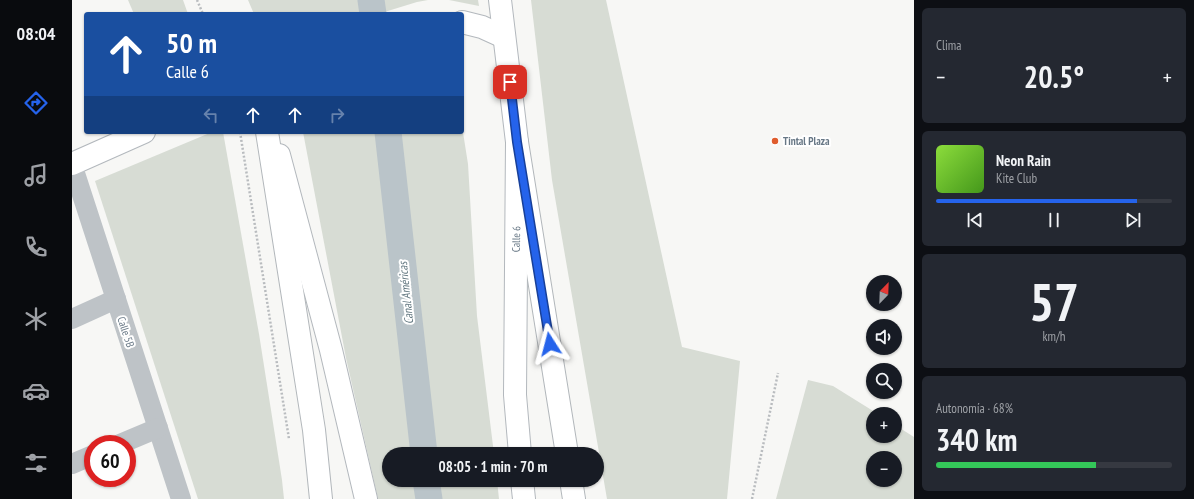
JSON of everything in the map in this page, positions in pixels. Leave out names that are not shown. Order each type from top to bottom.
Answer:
[{"type":"street","name":"Calle 6","points":[[500,0],[517,142],[515,309],[516,395],[520,447]]},
{"type":"street","points":[[464,22],[482,27],[504,37]]},
{"type":"street","points":[[72,164],[140,134]]},
{"type":"street","points":[[267,134],[314,430],[320,499]]},
{"type":"street","points":[[273,134],[331,350],[366,499]]},
{"type":"street","points":[[517,142],[566,447]]},
{"type":"street","name":"Calle 5B","points":[[72,164],[181,499]]},
{"type":"street","points":[[72,319],[116,299]]},
{"type":"street","points":[[136,437],[158,428]]},
{"type":"street","points":[[72,464],[84,459]]},
{"type":"street","points":[[523,487],[524,499]]},
{"type":"street","points":[[572,487],[574,499]]},
{"type":"path","points":[[197,0],[202,12]]},
{"type":"path","points":[[240,134],[289,439]]},
{"type":"path","points":[[752,499],[778,373]]},
{"type":"shaded area","points":[[128,0],[183,0],[187,12],[133,12]]},
{"type":"shaded area","points":[[248,0],[428,0],[384,12],[253,12]]},
{"type":"shaded area","points":[[449,0],[478,0],[479,6]]},
{"type":"shaded area","points":[[531,0],[606,0],[682,347],[740,361],[727,499],[607,499],[604,482],[604,447],[598,447],[552,180]]},
{"type":"shaded area","points":[[207,134],[223,134],[259,334],[284,499],[198,499],[95,181]]},
{"type":"shaded area","points":[[303,134],[463,134],[468,164],[477,316],[493,447],[382,447],[382,487],[498,487],[499,499],[378,499],[346,358]]},
{"type":"shaded area","points":[[808,380],[833,386],[867,407],[866,443],[902,443],[902,429],[914,437],[914,499],[776,499]]},
{"type":"waterway","name":"Canal Américas","points":[[371,0],[373,12]]},
{"type":"waterway","name":"Canal Américas","points":[[388,134],[423,447]]},
{"type":"waterway","name":"Canal Américas","points":[[427,487],[429,499]]},
{"type":"place","name":"Tintal Plaza","points":[[775,141]]},
{"type":"route","points":[[510,82],[517,142],[550,344]]}]
